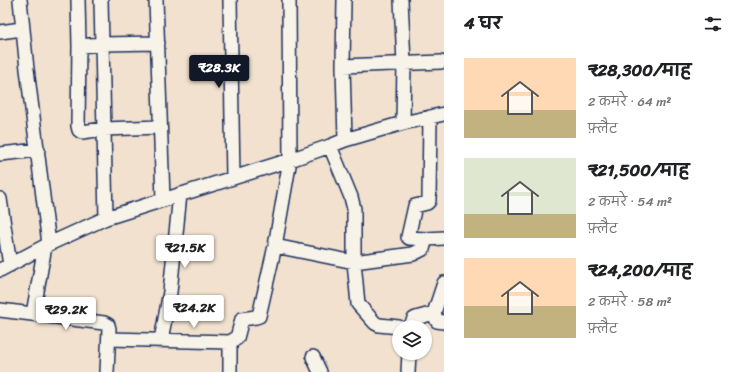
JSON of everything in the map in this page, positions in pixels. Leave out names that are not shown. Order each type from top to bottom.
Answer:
[{"type":"street","points":[[20,0],[22,28],[38,150],[47,245],[33,314]]},
{"type":"street","points":[[78,0],[79,130],[82,132],[104,129],[160,127]]},
{"type":"street","points":[[101,0],[106,218]]},
{"type":"street","points":[[156,0],[163,199]]},
{"type":"street","points":[[230,0],[232,178]]},
{"type":"street","points":[[109,339],[230,342],[237,338],[242,319],[259,316],[275,246],[290,160],[288,0]]},
{"type":"street","points":[[344,0],[343,66],[345,140]]},
{"type":"street","points":[[401,0],[404,62],[403,123]]},
{"type":"street","points":[[0,32],[22,28]]},
{"type":"street","points":[[79,46],[102,44],[158,44]]},
{"type":"street","points":[[343,66],[404,62],[441,62]]},
{"type":"street","points":[[0,199],[5,267],[47,245],[106,218],[290,160],[345,140],[403,123],[444,114]]},
{"type":"street","points":[[430,117],[429,201],[428,203],[416,206],[408,237],[426,239],[444,238]]},
{"type":"street","points":[[330,146],[353,203],[354,262],[358,304],[375,323],[379,325],[392,326]]},
{"type":"street","points":[[0,154],[38,150]]},
{"type":"street","points":[[161,340],[170,292],[180,194]]},
{"type":"street","points":[[275,246],[354,262],[413,254],[423,249],[426,239]]},
{"type":"street","points":[[414,320],[439,317],[444,283]]},
{"type":"street","points":[[0,310],[104,323],[108,325],[109,339],[107,372]]},
{"type":"street","points":[[230,342],[230,372]]},
{"type":"street","points":[[313,357],[320,372]]},
{"type":"street","points":[[408,372],[409,360]]}]
